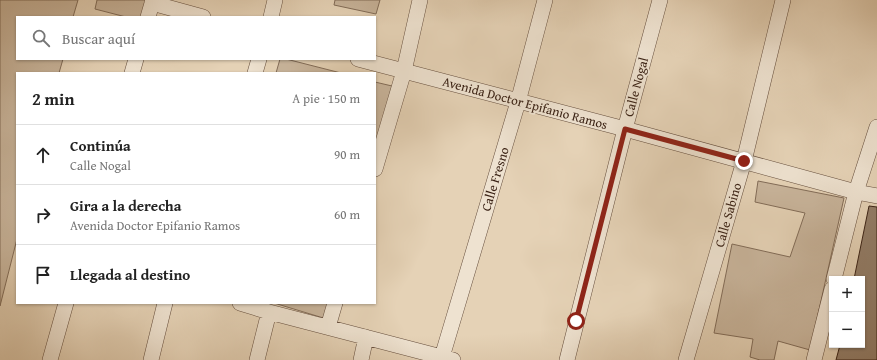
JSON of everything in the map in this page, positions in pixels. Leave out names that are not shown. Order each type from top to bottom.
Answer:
[{"type":"street","points":[[271,16],[275,0]]},
{"type":"street","points":[[376,166],[404,71],[420,0]]},
{"type":"street","name":"Calle Fresno","points":[[447,358],[545,0]]},
{"type":"street","name":"Calle Nogal","points":[[567,360],[625,129],[660,0]]},
{"type":"street","name":"Calle Sabino","points":[[686,360],[744,161],[784,0]]},
{"type":"street","points":[[151,7],[198,16]]},
{"type":"street","points":[[132,72],[136,60]]},
{"type":"street","points":[[255,72],[259,60]]},
{"type":"street","name":"Avenida Doctor Epifanio Ramos","points":[[362,60],[625,129],[856,192],[877,196]]},
{"type":"street","points":[[835,276],[856,192],[877,127]]},
{"type":"street","points":[[814,360],[829,301]]},
{"type":"street","points":[[50,360],[66,304]]},
{"type":"street","points":[[151,360],[165,304]]},
{"type":"street","points":[[243,304],[447,358]]},
{"type":"street","points":[[328,327],[335,304]]},
{"type":"street","points":[[257,360],[269,312]]},
{"type":"street","points":[[361,360],[366,337]]},
{"type":"shaded area","points":[[0,0],[78,0],[73,16],[16,16],[16,60],[63,60],[59,72],[16,72],[16,243],[0,306]]},
{"type":"shaded area","points":[[97,0],[148,0],[143,16],[122,16],[95,9]]},
{"type":"shaded area","points":[[335,0],[380,0],[376,14],[334,5]]},
{"type":"shaded area","points":[[280,60],[290,60],[337,72],[276,72]]},
{"type":"shaded area","points":[[376,82],[392,86],[376,150]]},
{"type":"shaded area","points":[[758,181],[844,198],[810,350],[778,341],[774,360],[760,360],[750,357],[753,339],[714,333],[732,244],[790,257],[805,213],[755,202]]},
{"type":"shaded area","points":[[277,304],[335,304],[330,320]]},
{"type":"building","points":[[869,206],[877,207],[877,360],[836,360],[839,348],[865,348],[865,276],[855,276]]},
{"type":"route","points":[[576,321],[625,129],[744,161]]}]
